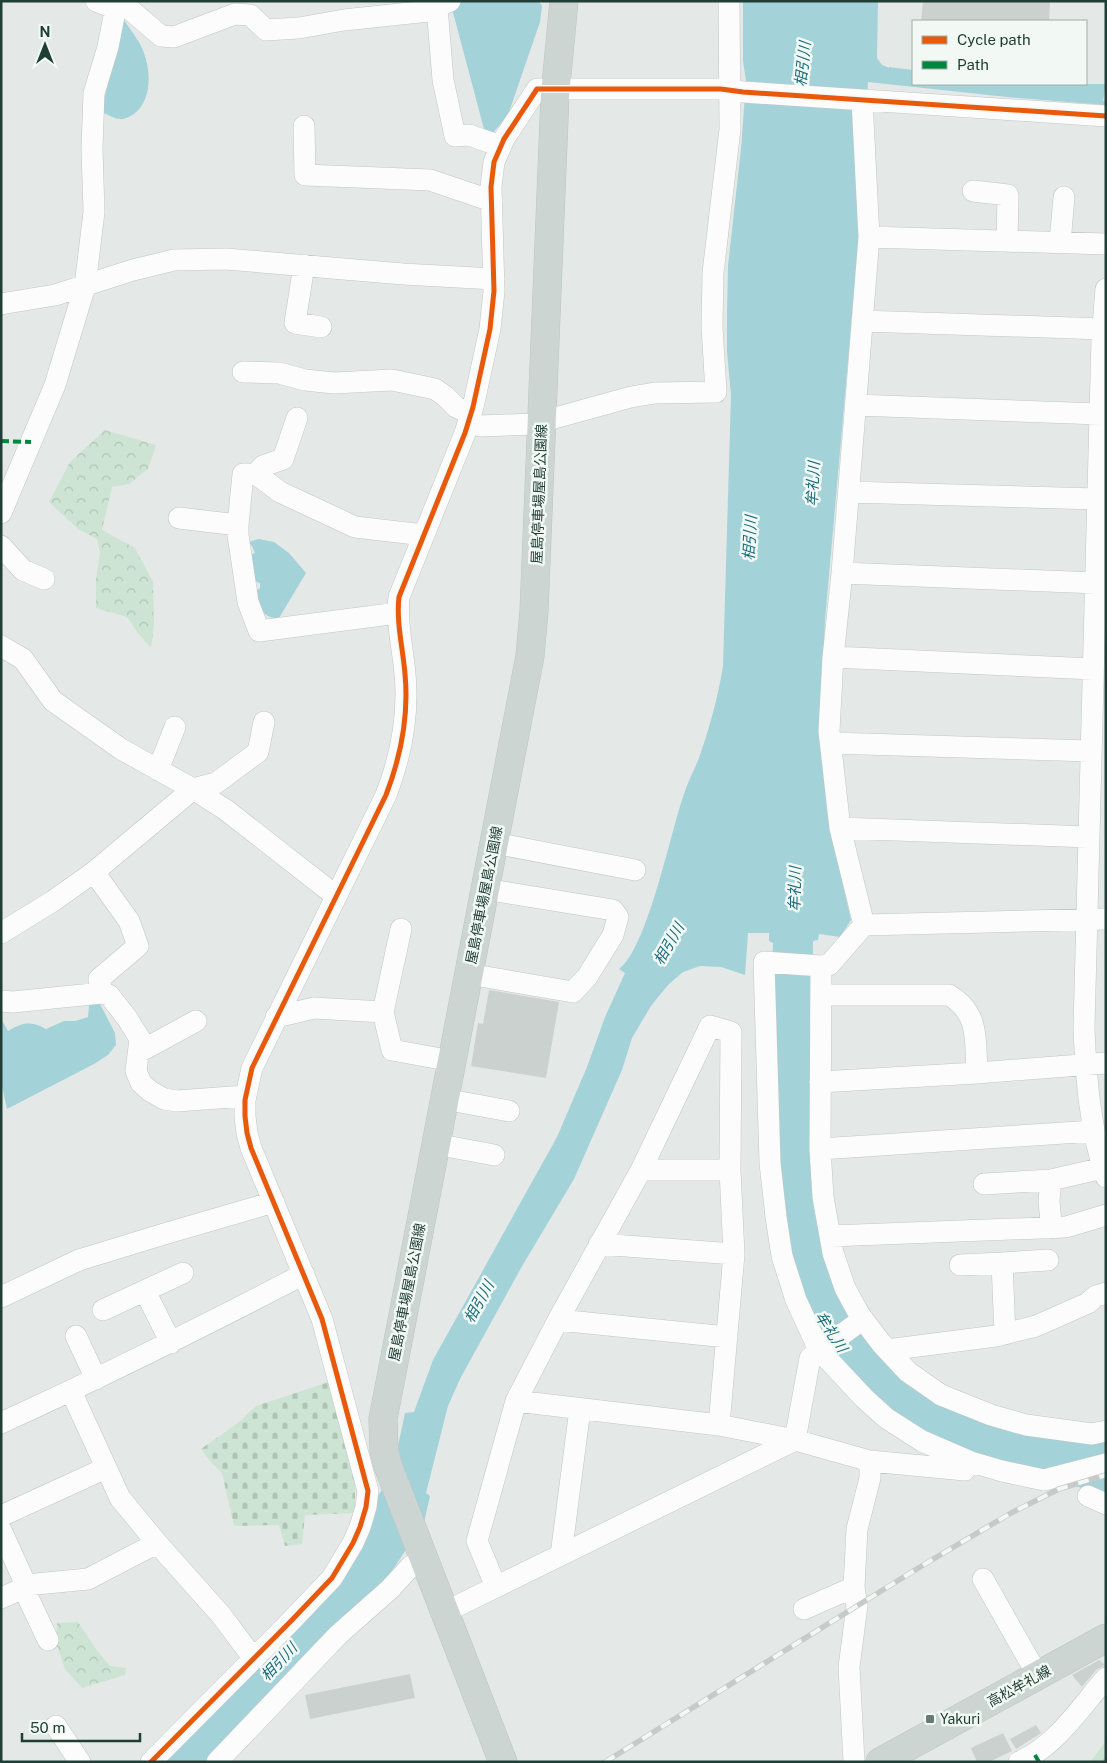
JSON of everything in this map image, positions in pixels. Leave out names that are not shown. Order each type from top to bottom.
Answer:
[{"type":"main road","name":"屋島停車場屋島公園線","points":[[503,1762],[388,1466],[384,1449],[383,1419],[526,678],[532,634],[555,89],[564,1]]},
{"type":"main road","name":"高松牟礼線","points":[[880,1762],[1106,1638]]},
{"type":"street","points":[[96,1],[118,4],[161,36],[174,37],[236,14],[250,15],[256,10],[266,30],[299,28],[344,20],[429,11],[444,4],[443,80],[454,136],[469,135],[500,146]]},
{"type":"street","points":[[243,372],[279,373],[305,380],[334,383],[392,380],[435,389],[480,426],[533,424],[631,396],[655,393],[716,392],[712,327],[713,273],[736,92],[729,1]]},
{"type":"street","points":[[1,513],[55,385],[85,286],[94,212],[92,149],[94,93],[118,4]]},
{"type":"street","points":[[151,1762],[332,1578],[353,1543],[364,1514],[368,1491],[322,1319],[252,1148],[244,1116],[245,1096],[252,1068],[386,795],[395,772],[401,749],[406,701],[406,676],[398,605],[401,589],[461,446],[470,418],[490,329],[494,279],[492,174],[500,146],[538,89],[736,92],[1106,116]]},
{"type":"street","points":[[859,100],[869,236],[849,492],[833,657],[829,731],[840,828],[864,925]]},
{"type":"street","points":[[304,126],[305,175],[430,180],[492,201]]},
{"type":"street","points":[[972,191],[1008,195],[1007,241]]},
{"type":"street","points":[[1060,243],[1064,197]]},
{"type":"street","points":[[869,236],[1106,244]]},
{"type":"street","points":[[1,304],[55,295],[133,270],[174,260],[226,259],[403,274],[494,279]]},
{"type":"street","points":[[304,265],[295,323],[321,327]]},
{"type":"street","points":[[984,1184],[1051,1180],[1104,1172],[1094,1131],[1096,1064],[1084,1028],[1097,919],[1089,837],[1098,806],[1091,751],[1100,414],[1106,289]]},
{"type":"street","points":[[862,321],[1103,329]]},
{"type":"street","points":[[856,405],[1100,414]]},
{"type":"street","points":[[256,474],[263,466],[283,459],[297,418]]},
{"type":"street","points":[[398,613],[259,631],[248,602],[238,535],[243,474],[256,474],[280,492],[354,527],[424,535]]},
{"type":"street","points":[[849,492],[1098,499]]},
{"type":"street","points":[[179,518],[238,525]]},
{"type":"street","points":[[1,546],[23,570],[44,579]]},
{"type":"street","points":[[842,573],[1096,583]]},
{"type":"street","points":[[1,646],[23,659],[53,701],[120,749],[193,789],[226,810],[336,896]]},
{"type":"street","points":[[833,657],[1093,669]]},
{"type":"street","points":[[1,933],[53,901],[94,872],[193,789],[216,782],[258,752],[264,722]]},
{"type":"street","points":[[158,770],[175,727]]},
{"type":"street","points":[[831,743],[1091,751]]},
{"type":"street","points":[[840,828],[1089,837]]},
{"type":"street","points":[[494,843],[635,870]]},
{"type":"street","points":[[94,872],[129,921],[138,946],[99,979],[102,993]]},
{"type":"street","points":[[468,974],[573,992],[587,977],[613,936],[618,917],[613,910],[485,889]]},
{"type":"street","points":[[1097,919],[864,925],[829,966],[764,962],[770,1162],[776,1217],[782,1256],[790,1282],[796,1300],[819,1350],[864,1398],[886,1418],[922,1441],[971,1462],[1044,1480],[1106,1464]]},
{"type":"street","points":[[401,930],[383,1012],[392,1050],[452,1061]]},
{"type":"street","points":[[821,966],[820,1149],[822,1197],[833,1253],[845,1288],[863,1319],[908,1372],[941,1395],[991,1415],[1026,1425],[1092,1434],[1106,1431]]},
{"type":"street","points":[[1,1001],[13,1002],[102,993],[109,995],[128,1018],[140,1039],[136,1071],[141,1083],[150,1090],[164,1099],[177,1101],[245,1096]]},
{"type":"street","points":[[821,995],[948,995],[958,1001],[968,1012],[974,1026],[977,1073]]},
{"type":"street","points":[[276,1017],[314,1008],[383,1012]]},
{"type":"street","points":[[139,1052],[196,1021]]},
{"type":"street","points":[[496,1587],[477,1541],[516,1401],[599,1244],[641,1170],[710,1026],[731,1032],[730,1170],[734,1254],[719,1425]]},
{"type":"street","points":[[820,1082],[1096,1064]]},
{"type":"street","points":[[444,1099],[509,1111]]},
{"type":"street","points":[[820,1149],[1094,1131]]},
{"type":"street","points":[[436,1144],[494,1156]]},
{"type":"street","points":[[641,1170],[730,1170]]},
{"type":"street","points":[[1048,1228],[1051,1223],[1048,1201],[1051,1180]]},
{"type":"street","points":[[1,1297],[79,1260],[274,1202]]},
{"type":"street","points":[[830,1236],[1066,1227],[1106,1215]]},
{"type":"street","points":[[599,1244],[734,1254]]},
{"type":"street","points":[[960,1265],[1048,1260]]},
{"type":"street","points":[[1002,1263],[1006,1334]]},
{"type":"street","points":[[103,1310],[183,1273]]},
{"type":"street","points":[[1,1423],[170,1343],[304,1274]]},
{"type":"street","points":[[145,1291],[170,1343]]},
{"type":"street","points":[[888,1350],[1006,1334],[1036,1326],[1088,1303],[1096,1296],[1106,1293]]},
{"type":"street","points":[[795,1440],[810,1358],[863,1319]]},
{"type":"street","points":[[558,1320],[727,1337]]},
{"type":"street","points":[[76,1336],[96,1379]]},
{"type":"street","points":[[70,1391],[120,1498],[221,1615],[254,1659]]},
{"type":"street","points":[[516,1401],[719,1425],[795,1440],[870,1461],[965,1470],[971,1462]]},
{"type":"street","points":[[561,1555],[580,1409]]},
{"type":"street","points":[[445,1612],[795,1440]]},
{"type":"street","points":[[357,1452],[384,1449]]},
{"type":"street","points":[[854,1762],[849,1667],[857,1606],[854,1587],[857,1530],[870,1478],[870,1461]]},
{"type":"street","points":[[1,1516],[106,1468]]},
{"type":"street","points":[[1,1530],[48,1640]]},
{"type":"street","points":[[1,1598],[24,1586],[88,1578],[157,1543]]},
{"type":"street","points":[[217,1762],[338,1636],[390,1589],[422,1553]]},
{"type":"street","points":[[983,1579],[1038,1676]]},
{"type":"street","points":[[804,1609],[854,1587]]},
{"type":"street","points":[[1019,1762],[1035,1755],[1055,1738],[1106,1678]]},
{"type":"street","points":[[56,1726],[80,1762]]},
{"type":"green space","points":[[105,430],[156,445],[148,469],[129,484],[112,487],[102,530],[135,548],[153,582],[154,625],[151,648],[127,617],[96,608],[96,579],[100,552],[97,539],[78,529],[49,502],[70,462]]},
{"type":"green space","points":[[329,1382],[355,1471],[355,1513],[305,1515],[302,1544],[285,1546],[279,1525],[234,1526],[222,1473],[201,1449],[238,1423],[256,1406]]},
{"type":"green space","points":[[78,1622],[95,1648],[110,1666],[126,1668],[125,1675],[82,1688],[65,1669],[56,1643],[57,1623]]},
{"type":"green space","points":[[1106,1741],[1106,1762],[1090,1762]]},
{"type":"water","points":[[463,1],[539,1],[542,6],[540,22],[508,115],[491,135],[484,129],[451,5]]},
{"type":"water","points":[[743,1],[878,1],[877,58],[882,65],[889,68],[912,70],[912,85],[1106,84],[1103,101],[1106,101],[1105,105],[1007,97],[868,82],[859,238],[825,620],[820,742],[828,820],[851,920],[840,937],[819,934],[818,940],[813,941],[811,1132],[824,1255],[929,1392],[1106,1437],[1106,1498],[1042,1474],[937,1442],[866,1393],[815,1327],[784,1242],[772,968],[773,943],[769,941],[769,933],[748,933],[745,975],[721,967],[700,966],[683,972],[668,985],[651,1006],[632,1038],[622,1070],[574,1179],[521,1268],[460,1379],[448,1406],[426,1493],[430,1496],[424,1522],[394,1568],[374,1592],[209,1762],[162,1762],[346,1573],[372,1504],[382,1490],[398,1446],[405,1413],[414,1412],[433,1360],[557,1137],[587,1067],[605,1017],[625,973],[619,969],[630,957],[640,938],[649,913],[679,809],[707,733],[723,666],[731,395],[727,352],[728,266],[741,149],[746,81],[743,61]]},
{"type":"water","points":[[124,20],[142,49],[149,77],[147,94],[140,108],[134,114],[122,119],[102,112]]},
{"type":"water","points":[[259,539],[274,542],[289,553],[306,573],[279,618],[273,618],[265,614],[258,601],[256,591],[260,588],[260,583],[254,581],[249,555],[255,553],[248,542]]},
{"type":"water","points":[[88,1000],[100,1004],[115,1033],[116,1045],[108,1055],[94,1064],[7,1109],[1,1081],[2,1020],[8,1031],[27,1024],[46,1029],[64,1021],[75,1021],[88,1017]]},
{"type":"building","points":[[923,1],[1050,1],[1049,20],[921,20]]},
{"type":"building","points":[[489,990],[559,1002],[546,1078],[471,1066],[478,1023],[483,1024]]},
{"type":"building","points":[[1099,1660],[1105,1665],[1096,1670],[1082,1687],[1072,1675]]},
{"type":"building","points":[[410,1674],[415,1698],[310,1719],[305,1695]]},
{"type":"building","points":[[1036,1725],[1041,1733],[1016,1749],[1010,1739]]},
{"type":"building","points":[[1003,1733],[1012,1751],[989,1762],[977,1762],[971,1748]]},
{"type":"railway","points":[[605,1762],[920,1567],[1011,1513],[1059,1489],[1106,1475]]},
{"type":"marked path","points":[[1,441],[31,442]]},
{"type":"marked path","points":[[1035,1755],[1039,1762]]},
{"type":"cycle path","points":[[151,1762],[332,1578],[353,1543],[366,1507],[368,1491],[322,1319],[251,1148],[247,1133],[245,1100],[252,1068],[386,795],[396,766],[403,736],[406,705],[405,674],[398,616],[399,597],[465,433],[473,407],[490,329],[494,291],[491,187],[494,162],[504,139],[537,89],[721,89],[1106,116]]},
{"type":"place","name":"Yakuri","points":[[930,1719]]},
{"type":"water label","name":"相引川","points":[[803,64]]},
{"type":"water label","name":"牟礼川","points":[[813,484]]},
{"type":"water label","name":"相引川","points":[[750,538]]},
{"type":"water label","name":"牟礼川","points":[[795,889]]},
{"type":"water label","name":"相引川","points":[[669,944]]},
{"type":"water label","name":"相引川","points":[[479,1302]]},
{"type":"water label","name":"牟礼川","points":[[831,1332]]},
{"type":"water label","name":"相引川","points":[[279,1662]]}]
